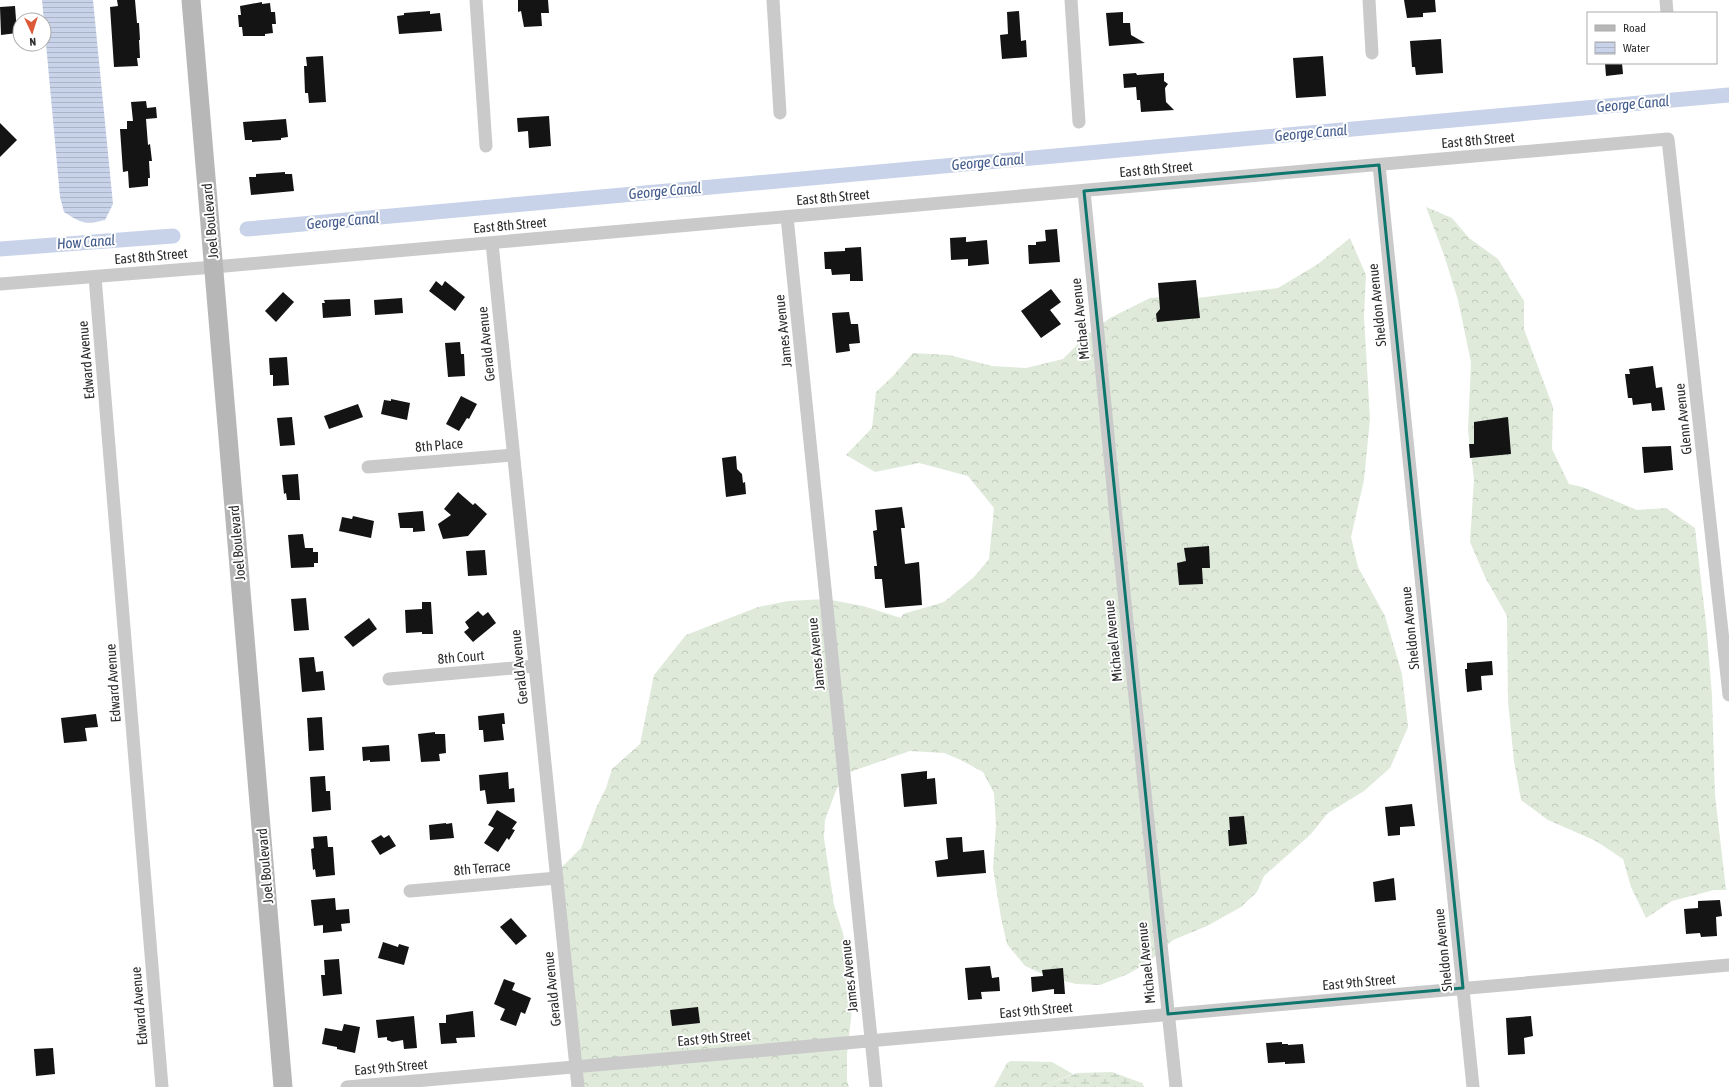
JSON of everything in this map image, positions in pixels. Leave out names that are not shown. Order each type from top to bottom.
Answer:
[{"type":"main road","name":"Joel Boulevard","points":[[191,0],[283,1087]]},
{"type":"street","points":[[476,0],[486,146]]},
{"type":"street","points":[[772,0],[780,113]]},
{"type":"street","points":[[1071,0],[1079,122]]},
{"type":"street","points":[[1369,0],[1372,53]]},
{"type":"street","points":[[1666,0],[1667,12]]},
{"type":"street","name":"East 8th Street","points":[[0,284],[492,243],[1668,139]]},
{"type":"street","name":"Glenn Avenue","points":[[1668,139],[1729,695]]},
{"type":"street","name":"Sheldon Avenue","points":[[1379,165],[1473,1087]]},
{"type":"street","name":"Michael Avenue","points":[[1084,191],[1115,507],[1176,1087]]},
{"type":"street","name":"James Avenue","points":[[787,217],[876,1087]]},
{"type":"street","name":"Gerald Avenue","points":[[492,243],[578,1087]]},
{"type":"street","name":"Edward Avenue","points":[[95,277],[162,1087]]},
{"type":"street","name":"8th Place","points":[[368,467],[513,455]]},
{"type":"street","name":"8th Court","points":[[389,679],[535,666]]},
{"type":"street","name":"8th Terrace","points":[[410,891],[557,878]]},
{"type":"street","name":"East 9th Street","points":[[347,1087],[1729,965]]},
{"type":"highlighted area","points":[[1379,165],[1463,988],[1168,1014],[1084,191]]},
{"type":"green space","points":[[1426,207],[1452,218],[1469,238],[1498,259],[1524,301],[1524,329],[1553,407],[1552,449],[1569,484],[1582,487],[1637,510],[1666,508],[1695,528],[1707,632],[1712,696],[1715,795],[1726,890],[1714,890],[1672,901],[1646,918],[1631,887],[1623,859],[1596,841],[1548,820],[1521,800],[1514,761],[1508,702],[1507,616],[1485,577],[1470,542],[1474,479],[1468,431],[1471,362],[1458,300],[1444,255]]},
{"type":"green space","points":[[1350,238],[1366,275],[1364,316],[1370,419],[1364,480],[1351,537],[1358,567],[1385,616],[1402,674],[1408,727],[1390,768],[1364,791],[1328,813],[1310,835],[1264,876],[1257,892],[1241,907],[1207,926],[1173,940],[1150,961],[1128,974],[1100,985],[1077,984],[1054,979],[1025,966],[1007,944],[993,868],[996,825],[994,793],[983,772],[944,753],[910,751],[850,772],[837,788],[825,820],[824,838],[834,905],[843,933],[854,991],[847,1054],[847,1081],[849,1087],[577,1087],[555,874],[581,848],[597,806],[606,788],[612,769],[640,744],[654,675],[686,635],[758,607],[788,601],[826,599],[863,606],[901,618],[903,614],[944,602],[974,577],[989,559],[994,508],[968,476],[919,463],[875,472],[846,455],[872,428],[876,392],[893,376],[913,353],[949,355],[992,366],[1026,368],[1063,359],[1088,334],[1110,318],[1150,298],[1193,294],[1197,298],[1278,288],[1318,264]]},
{"type":"green space","points":[[1011,1061],[1052,1062],[1073,1074],[1047,1084],[1044,1087],[994,1087],[1007,1063]]},
{"type":"green space","points":[[1112,1072],[1142,1083],[1144,1087],[1044,1087],[1047,1084],[1077,1073]]},
{"type":"water","points":[[42,0],[93,0],[113,204],[105,220],[88,223],[79,221],[64,212],[60,197],[47,52],[52,52],[52,12],[43,12]]},
{"type":"building","points":[[117,0],[135,0],[140,40],[140,58],[137,58],[138,66],[114,67],[110,7],[118,6]]},
{"type":"building","points":[[518,0],[548,0],[549,13],[541,13],[542,26],[524,27],[521,11],[518,12]]},
{"type":"building","points":[[1404,0],[1435,0],[1436,12],[1423,13],[1423,17],[1407,18]]},
{"type":"building","points":[[262,2],[262,4],[270,3],[271,12],[275,12],[276,24],[272,24],[273,33],[265,34],[265,36],[243,36],[242,27],[239,27],[238,15],[241,15],[240,6]]},
{"type":"building","points":[[15,6],[15,12],[12,12],[12,34],[1,35],[0,7]]},
{"type":"building","points":[[430,11],[430,14],[440,13],[442,31],[399,34],[397,16],[404,15],[404,13]]},
{"type":"building","points":[[1019,11],[1021,41],[1026,40],[1027,57],[1002,59],[1000,35],[1008,34],[1007,12]]},
{"type":"building","points":[[1123,12],[1123,23],[1130,23],[1131,35],[1145,43],[1109,46],[1106,13]]},
{"type":"building","points":[[1441,39],[1443,73],[1416,75],[1415,67],[1412,67],[1410,41]]},
{"type":"building","points":[[323,56],[326,102],[309,103],[308,93],[305,93],[304,66],[307,66],[306,57]]},
{"type":"building","points":[[1323,56],[1326,96],[1296,98],[1293,58]]},
{"type":"building","points":[[1605,64],[1622,64],[1623,74],[1606,76]]},
{"type":"building","points":[[1136,73],[1137,75],[1164,73],[1164,81],[1168,84],[1165,88],[1166,102],[1174,110],[1141,112],[1140,100],[1137,100],[1136,87],[1124,88],[1123,74]]},
{"type":"building","points":[[146,101],[147,108],[156,107],[157,118],[146,119],[148,145],[150,144],[152,161],[149,161],[150,178],[148,178],[148,186],[129,188],[128,171],[123,172],[120,129],[127,129],[127,121],[133,121],[131,102]]},
{"type":"building","points":[[549,116],[551,146],[529,148],[528,131],[518,132],[517,118]]},
{"type":"building","points":[[286,119],[288,137],[281,138],[281,140],[252,142],[252,140],[245,140],[243,122]]},
{"type":"building","points":[[0,123],[17,140],[0,157]]},
{"type":"building","points":[[285,172],[285,174],[292,174],[294,191],[251,195],[249,177],[256,177],[256,174]]},
{"type":"building","points":[[1057,229],[1060,262],[1029,264],[1028,245],[1036,245],[1036,242],[1046,241],[1045,230]]},
{"type":"building","points":[[966,237],[966,242],[987,240],[989,264],[968,266],[968,259],[951,260],[950,238]]},
{"type":"building","points":[[861,247],[863,281],[850,281],[850,274],[832,275],[831,269],[825,269],[824,252],[845,251],[845,248]]},
{"type":"building","points":[[1196,280],[1200,318],[1157,322],[1156,314],[1160,309],[1158,283]]},
{"type":"building","points":[[436,281],[442,286],[445,281],[465,297],[455,311],[429,291]]},
{"type":"building","points":[[1051,289],[1061,302],[1050,310],[1061,324],[1041,338],[1021,311]]},
{"type":"building","points":[[283,292],[294,302],[276,322],[265,311]]},
{"type":"building","points":[[402,298],[403,313],[375,315],[374,300]]},
{"type":"building","points":[[350,299],[351,316],[323,318],[322,303],[325,303],[324,300]]},
{"type":"building","points":[[849,312],[851,324],[858,324],[860,343],[849,344],[850,351],[836,353],[832,313]]},
{"type":"building","points":[[460,342],[461,354],[464,354],[465,376],[448,377],[445,343]]},
{"type":"building","points":[[287,357],[289,385],[273,386],[273,375],[270,375],[269,358]]},
{"type":"building","points":[[1653,366],[1656,388],[1662,387],[1665,410],[1652,411],[1651,403],[1633,405],[1632,398],[1628,398],[1625,374],[1630,374],[1629,369]]},
{"type":"building","points":[[461,396],[477,404],[469,419],[467,418],[459,431],[446,424]]},
{"type":"building","points":[[391,399],[410,403],[407,420],[381,414],[384,400],[391,401]]},
{"type":"building","points":[[358,404],[363,417],[329,429],[324,416]]},
{"type":"building","points":[[292,417],[295,445],[280,446],[277,418]]},
{"type":"building","points":[[1508,417],[1511,454],[1470,458],[1469,444],[1474,444],[1474,422]]},
{"type":"building","points":[[1671,446],[1673,470],[1644,473],[1642,447]]},
{"type":"building","points":[[736,456],[737,469],[742,474],[743,483],[745,482],[746,494],[726,497],[722,458]]},
{"type":"building","points":[[298,474],[300,500],[287,500],[286,493],[284,494],[282,475]]},
{"type":"building","points":[[458,492],[473,505],[475,503],[487,514],[468,536],[443,539],[438,524],[451,515],[444,509]]},
{"type":"building","points":[[902,507],[905,528],[901,528],[905,564],[919,562],[922,605],[885,608],[882,579],[875,579],[874,566],[877,566],[873,531],[877,530],[875,510]]},
{"type":"building","points":[[423,511],[425,531],[413,532],[413,528],[400,528],[398,513]]},
{"type":"building","points":[[353,516],[374,521],[371,538],[339,531],[342,517],[352,519]]},
{"type":"building","points":[[303,534],[305,548],[313,548],[313,552],[318,552],[318,563],[314,563],[314,567],[291,568],[288,535]]},
{"type":"building","points":[[1209,546],[1210,568],[1202,568],[1203,584],[1179,585],[1177,563],[1186,561],[1184,548]]},
{"type":"building","points":[[485,550],[487,575],[468,576],[466,551]]},
{"type":"building","points":[[306,598],[309,630],[294,631],[291,599]]},
{"type":"building","points":[[422,602],[431,602],[433,634],[422,634],[422,632],[406,633],[405,610],[422,609]]},
{"type":"building","points":[[478,611],[483,616],[488,612],[496,623],[473,642],[464,632],[469,628],[465,622]]},
{"type":"building","points":[[369,618],[377,629],[353,647],[344,637]]},
{"type":"building","points":[[314,657],[316,672],[323,671],[325,690],[302,692],[299,658]]},
{"type":"building","points":[[1492,661],[1493,675],[1481,676],[1482,690],[1467,692],[1465,669],[1467,669],[1467,663]]},
{"type":"building","points":[[504,713],[505,724],[502,724],[504,740],[484,742],[483,730],[479,730],[478,716]]},
{"type":"building","points":[[96,714],[98,727],[85,728],[87,741],[64,743],[61,718]]},
{"type":"building","points":[[322,717],[324,750],[309,751],[307,718]]},
{"type":"building","points":[[435,732],[435,734],[445,734],[446,753],[439,754],[440,761],[421,762],[418,734]]},
{"type":"building","points":[[389,745],[390,761],[363,761],[362,747]]},
{"type":"building","points":[[927,771],[927,779],[935,778],[937,804],[904,807],[901,774]]},
{"type":"building","points":[[508,772],[509,789],[514,788],[515,802],[487,804],[485,790],[480,791],[479,775]]},
{"type":"building","points":[[325,776],[326,791],[330,791],[331,810],[312,812],[310,777]]},
{"type":"building","points":[[1412,804],[1415,826],[1400,827],[1400,835],[1388,836],[1385,807]]},
{"type":"building","points":[[497,810],[517,822],[512,829],[515,830],[509,840],[507,838],[498,852],[484,843],[494,828],[488,825]]},
{"type":"building","points":[[1244,816],[1247,844],[1229,846],[1229,817]]},
{"type":"building","points":[[452,823],[454,838],[430,840],[429,825]]},
{"type":"building","points":[[381,835],[384,838],[389,835],[396,846],[380,855],[371,841]]},
{"type":"building","points":[[327,836],[328,847],[333,847],[335,875],[316,877],[315,869],[313,870],[311,849],[314,848],[313,837]]},
{"type":"building","points":[[962,837],[963,852],[984,850],[986,873],[937,877],[935,861],[948,859],[946,838]]},
{"type":"building","points":[[1394,878],[1396,900],[1375,902],[1373,882]]},
{"type":"building","points":[[335,898],[336,910],[349,909],[350,923],[341,924],[342,931],[323,933],[323,925],[314,926],[311,900]]},
{"type":"building","points":[[1720,900],[1722,916],[1716,917],[1717,936],[1701,937],[1700,933],[1686,934],[1684,909],[1698,908],[1698,901]]},
{"type":"building","points":[[511,918],[527,936],[516,945],[500,927]]},
{"type":"building","points":[[383,942],[398,947],[399,944],[409,947],[404,965],[378,958]]},
{"type":"building","points":[[339,959],[342,994],[323,996],[321,975],[325,975],[324,960]]},
{"type":"building","points":[[990,966],[992,978],[999,977],[1000,991],[981,992],[982,999],[968,1000],[965,968]]},
{"type":"building","points":[[1063,968],[1065,994],[1054,994],[1054,989],[1032,992],[1031,977],[1043,976],[1042,970]]},
{"type":"building","points":[[504,979],[515,983],[512,990],[531,998],[525,1014],[521,1012],[516,1026],[500,1020],[505,1009],[494,1004]]},
{"type":"building","points":[[698,1007],[700,1023],[672,1026],[670,1010]]},
{"type":"building","points":[[473,1011],[475,1037],[456,1038],[457,1043],[441,1044],[439,1023],[446,1023],[446,1015]]},
{"type":"building","points":[[414,1016],[417,1048],[404,1049],[403,1040],[392,1042],[387,1040],[387,1037],[378,1038],[376,1020]]},
{"type":"building","points":[[1531,1016],[1533,1036],[1524,1038],[1525,1054],[1508,1055],[1506,1018]]},
{"type":"building","points":[[344,1024],[360,1027],[355,1053],[322,1044],[325,1028],[342,1031]]},
{"type":"building","points":[[1282,1042],[1282,1044],[1288,1045],[1303,1044],[1305,1063],[1268,1063],[1266,1043]]},
{"type":"building","points":[[53,1048],[55,1074],[36,1076],[34,1049]]},
{"type":"waterway","name":"George Canal","points":[[247,229],[1729,95]]},
{"type":"waterway","name":"How Canal","points":[[0,249],[173,236]]}]
